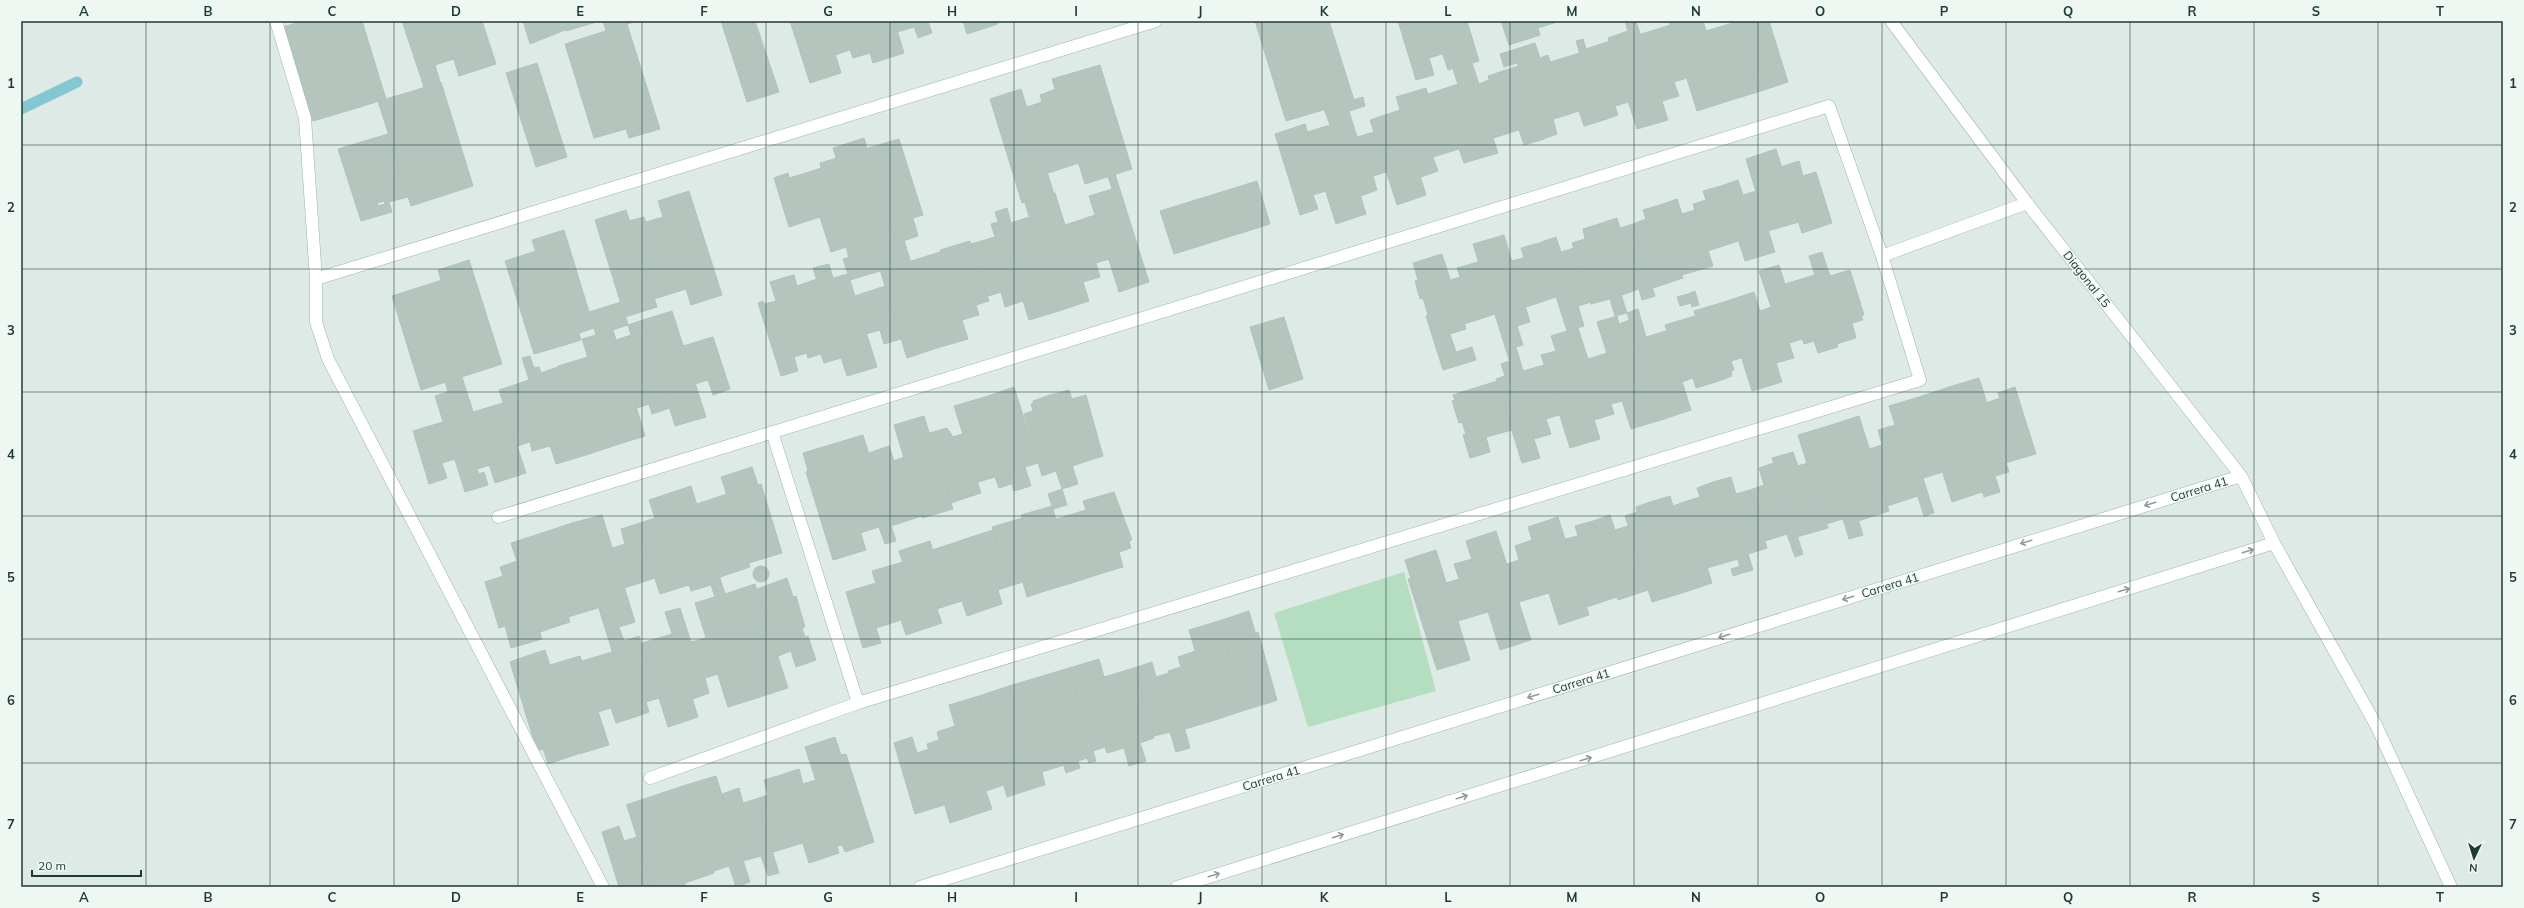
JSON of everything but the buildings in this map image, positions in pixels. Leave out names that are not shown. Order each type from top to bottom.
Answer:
[{"type":"street","points":[[276,21],[305,118],[316,279],[316,322],[328,359],[603,887]]},
{"type":"street","points":[[316,279],[1156,21]]},
{"type":"street","name":"Diagonal 15","points":[[1891,21],[2027,204],[2241,476],[2274,543],[2376,725],[2451,887]]},
{"type":"street","points":[[498,517],[1829,106],[1882,256],[1920,380],[858,703],[650,778]]},
{"type":"street","points":[[1882,256],[2027,204]]},
{"type":"street","points":[[772,432],[858,703]]},
{"type":"street","name":"Carrera 41","points":[[920,887],[2241,476]]},
{"type":"street","points":[[1177,887],[2274,543]]},
{"type":"green space","points":[[1404,572],[1436,691],[1308,727],[1274,613]]},
{"type":"waterway","points":[[21,109],[77,82]]}]
